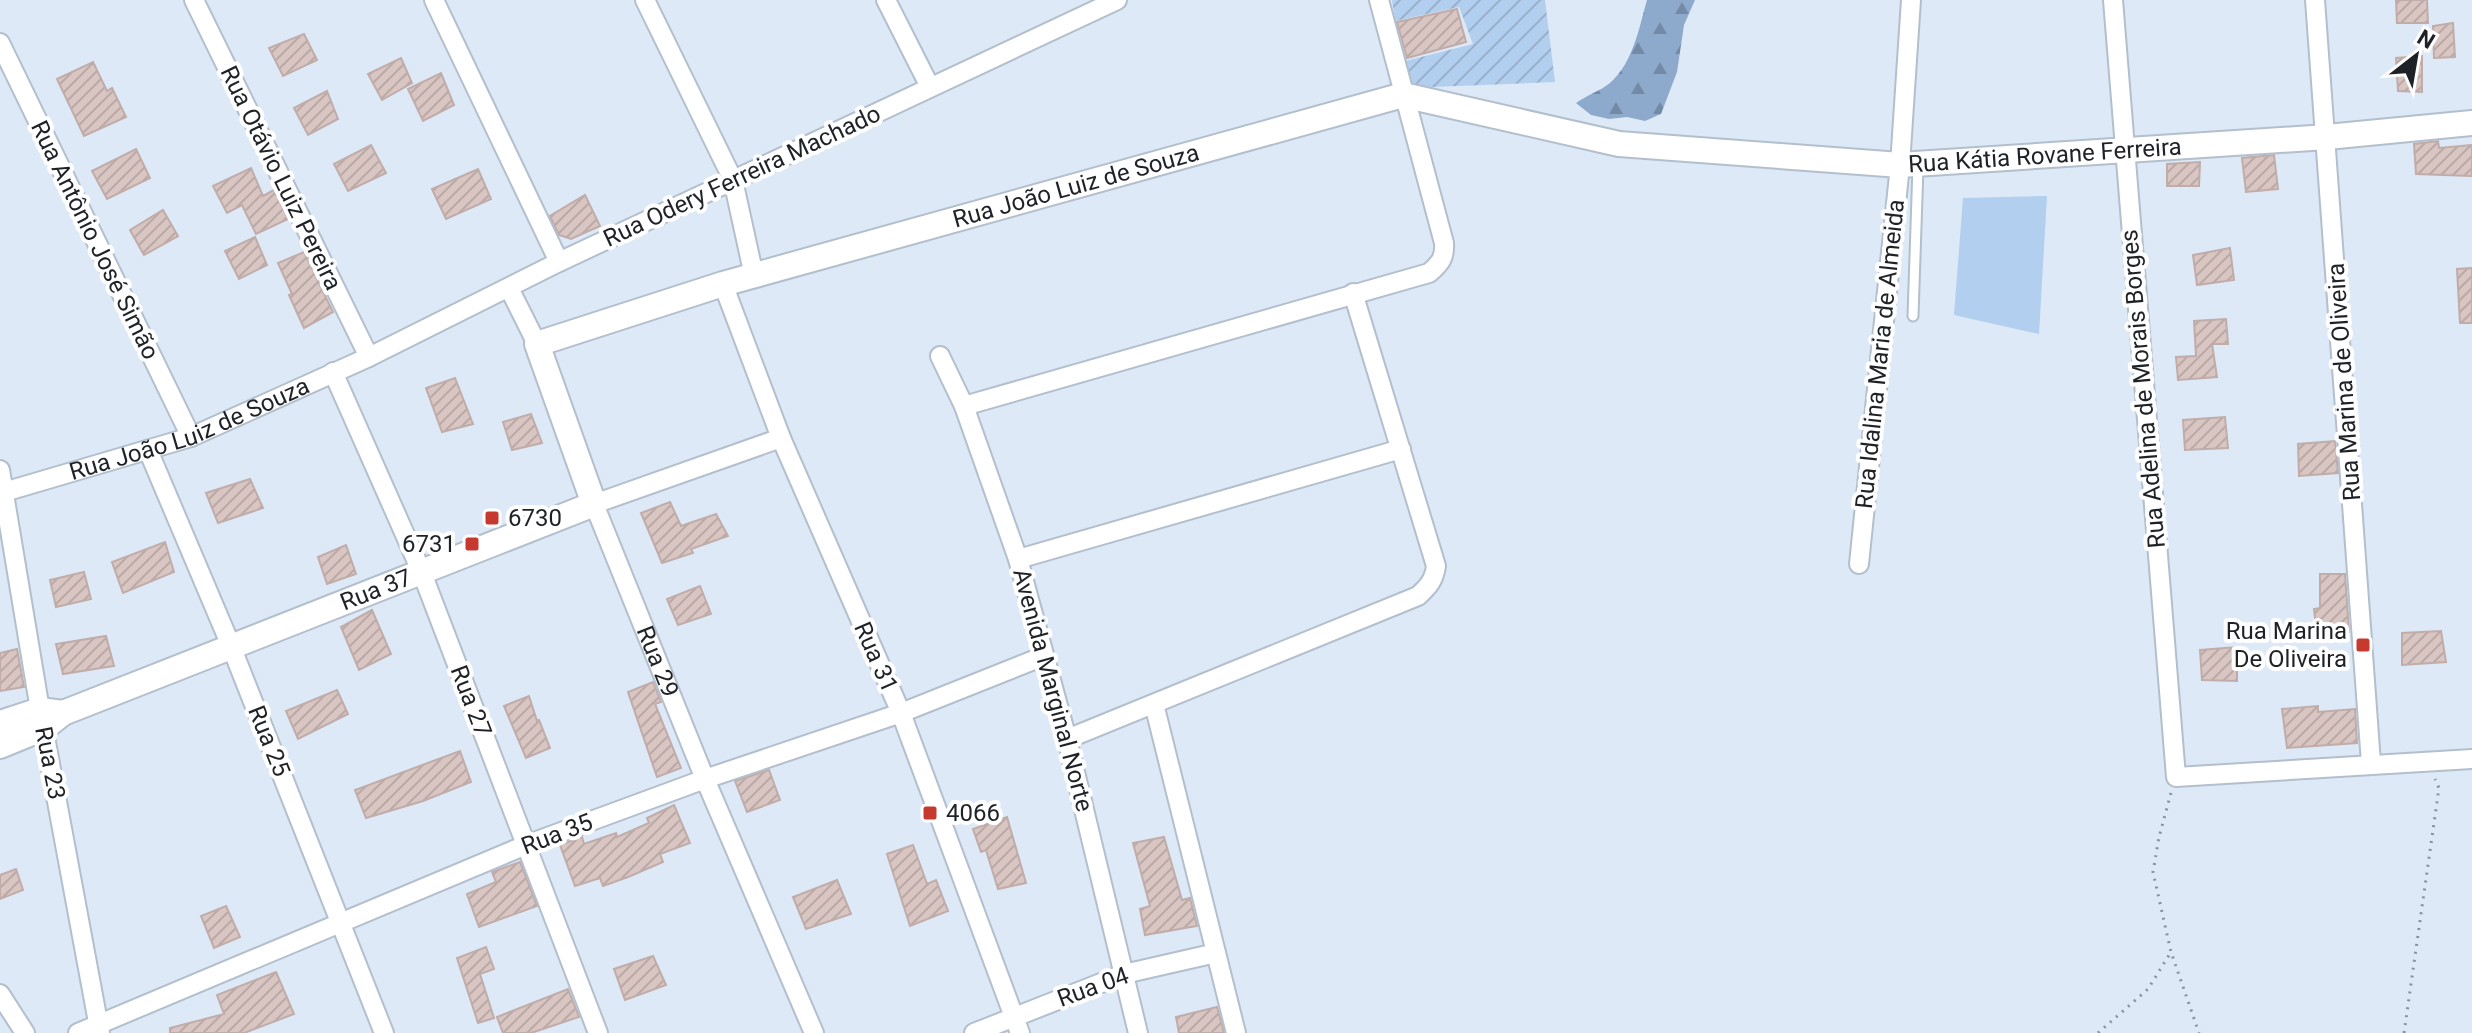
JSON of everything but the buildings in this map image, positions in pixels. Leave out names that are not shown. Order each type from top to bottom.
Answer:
[{"type":"street","name":"Rua Otávio Luiz Pereira","points":[[194,0],[369,357]]},
{"type":"street","points":[[434,0],[559,262]]},
{"type":"street","points":[[645,0],[733,180],[754,276]]},
{"type":"street","points":[[886,0],[930,87]]},
{"type":"street","points":[[964,406],[1429,273],[1445,255],[1444,243],[1379,0]]},
{"type":"street","name":"Rua Idalina Maria de Almeida","points":[[1859,564],[1909,164],[1911,0]]},
{"type":"street","name":"Rua Adelina de Morais Borges","points":[[2113,0],[2176,777]]},
{"type":"street","name":"Rua Marina de Oliveira","points":[[2315,0],[2371,763]]},
{"type":"street","name":"Rua Odery Ferreira Machado","points":[[369,357],[559,262],[1105,3]]},
{"type":"street","name":"Rua Antônio José Simão","points":[[0,43],[191,437]]},
{"type":"street","name":"Rua João Luiz de Souza","points":[[537,344],[723,284],[1403,95],[1619,144]]},
{"type":"street","name":"Rua Kátia Rovane Ferreira","points":[[1619,144],[1909,164],[2327,137],[2472,123]]},
{"type":"street","name":"Rua 31","points":[[723,284],[781,438],[901,713],[1018,1025]]},
{"type":"street","name":"Rua 29","points":[[509,288],[537,344],[594,504],[705,779],[814,1033]]},
{"type":"street","points":[[1067,739],[1418,596],[1435,577],[1436,566],[1353,293]]},
{"type":"street","name":"Avenida Marginal Norte","points":[[940,356],[964,406],[1018,559],[1067,739],[1138,1033]]},
{"type":"street","name":"Rua João Luiz de Souza","points":[[4,492],[191,437],[369,357]]},
{"type":"street","name":"Rua 27","points":[[333,372],[422,573],[598,1033]]},
{"type":"street","name":"Rua 37","points":[[49,717],[594,504],[781,438]]},
{"type":"street","points":[[1018,559],[1401,449]]},
{"type":"street","name":"Rua 25","points":[[148,450],[231,646],[384,1033]]},
{"type":"street","name":"Rua 23","points":[[0,470],[49,717],[100,1029]]},
{"type":"street","name":"Rua 35","points":[[78,1033],[100,1029],[341,922],[526,845],[705,779],[901,713],[1044,656]]},
{"type":"street","points":[[1154,704],[1236,1033]]},
{"type":"street","points":[[0,723],[49,717]]},
{"type":"street","points":[[0,746],[49,717]]},
{"type":"street","points":[[2176,777],[2472,759]]},
{"type":"street","name":"Rua 04","points":[[974,1033],[1018,1025],[1124,974],[1216,953]]},
{"type":"street","points":[[0,994],[25,1033]]},
{"type":"lane","points":[[1909,164],[1913,316]]},
{"type":"path","points":[[2404,1033],[2439,788],[2426,761]]},
{"type":"path","points":[[2176,777],[2159,837],[2153,872],[2171,952],[2199,1033]]},
{"type":"path","points":[[2098,1033],[2148,989],[2171,952]]},
{"type":"green space","points":[[1647,0],[1695,0],[1684,25],[1677,72],[1661,114],[1645,121],[1591,115],[1576,103],[1618,75],[1634,44]]},
{"type":"shaded area","points":[[1392,0],[1545,0],[1555,82],[1408,88],[1401,62],[1473,44],[1459,7],[1395,21]]},
{"type":"shaded area","points":[[2047,196],[2039,334],[1954,315],[1963,198]]},
{"type":"place","name":"6730","points":[[492,518]]},
{"type":"place","name":"6731","points":[[472,544]]},
{"type":"place","name":"Rua Marina De Oliveira","points":[[2363,645]]},
{"type":"place","name":"4066","points":[[930,813]]}]
